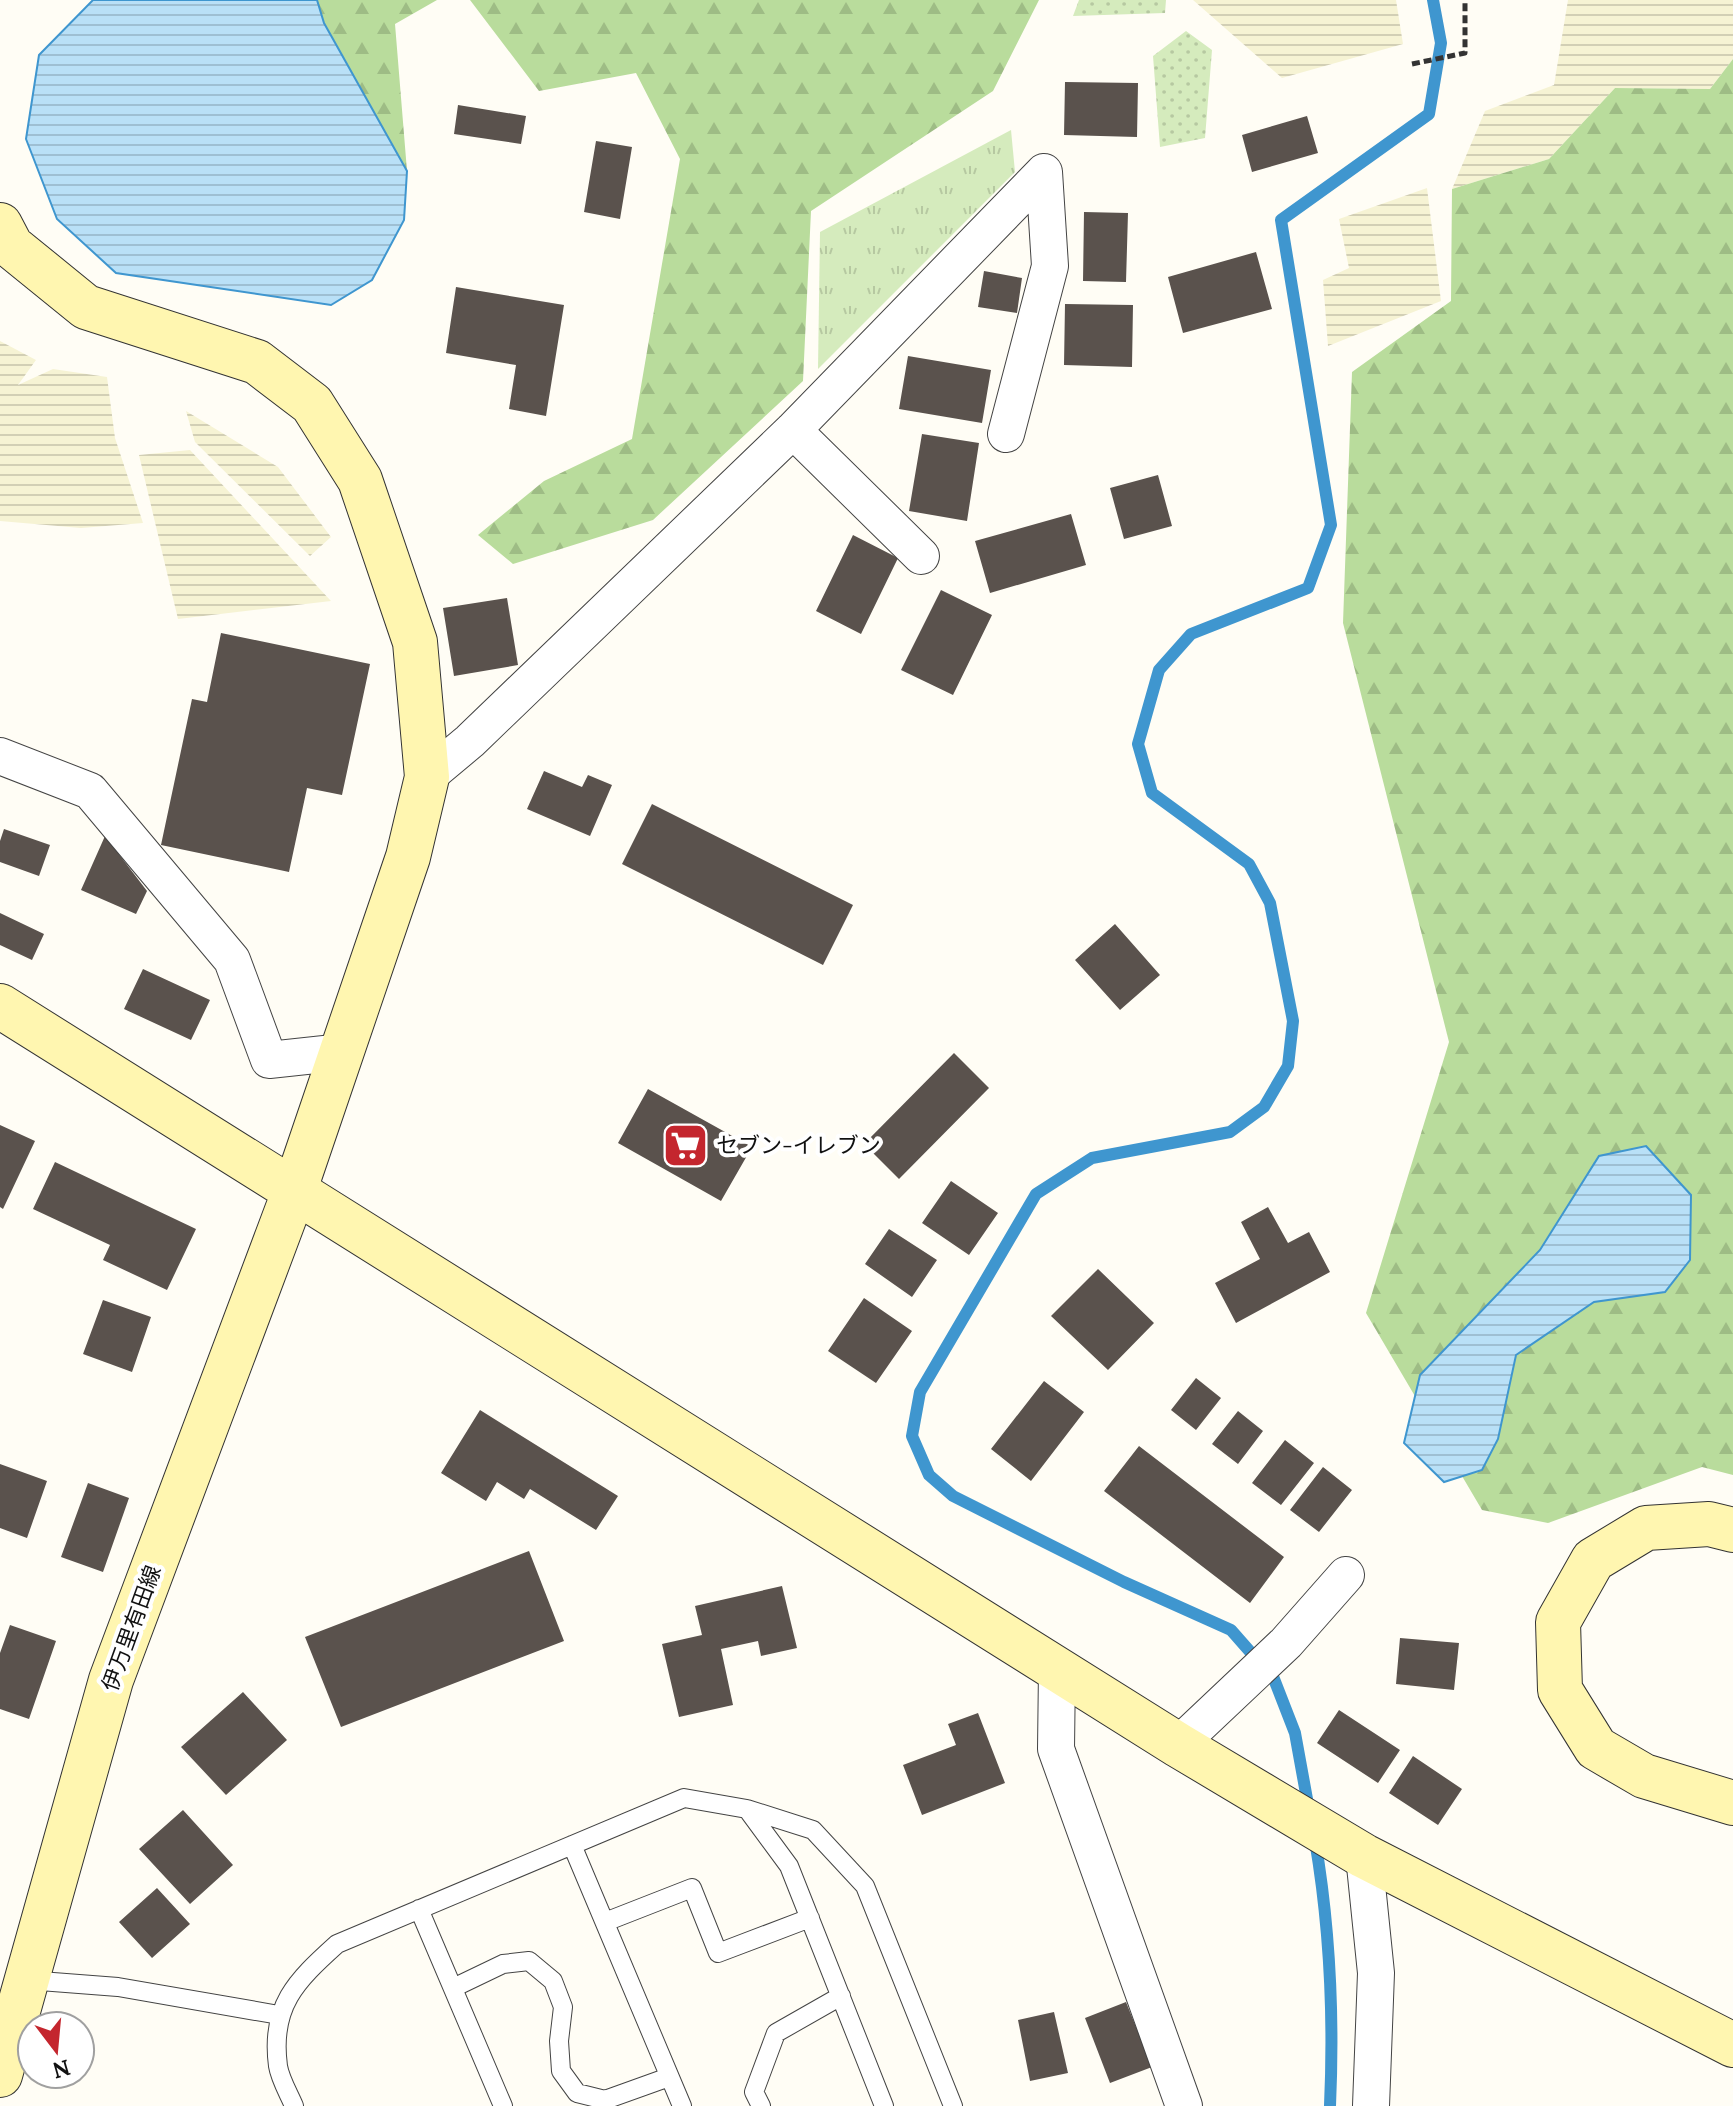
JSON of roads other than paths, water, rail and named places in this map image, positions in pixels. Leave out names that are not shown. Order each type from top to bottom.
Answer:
[{"type":"street","points":[[427,777],[470,741],[793,430],[1044,172],[1050,266],[1006,434]]},
{"type":"street","name":"伊万里有田線","points":[[0,225],[11,246],[86,307],[257,362],[312,404],[360,480],[415,642],[427,777],[408,857],[343,1052],[294,1192],[111,1680],[0,2075]]},
{"type":"street","points":[[793,430],[921,556]]},
{"type":"street","points":[[0,756],[90,791],[232,960],[269,1060],[343,1052]]},
{"type":"street","points":[[0,1006],[1294,1815],[1352,1849],[1733,2045]]},
{"type":"street","points":[[1733,1530],[1709,1524],[1646,1528],[1593,1560],[1558,1622],[1560,1690],[1596,1748],[1644,1776],[1733,1803]]},
{"type":"street","points":[[1178,1745],[1286,1643],[1346,1575]]},
{"type":"street","points":[[1057,1669],[1056,1749],[1184,2106]]},
{"type":"street","points":[[1352,1849],[1376,1973],[1371,2106]]},
{"type":"lane","points":[[294,2106],[278,2067],[279,2015],[302,1975],[337,1944],[684,1798],[747,1809],[813,1830],[865,1886],[953,2106]]},
{"type":"lane","points":[[747,1809],[789,1866],[884,2106]]},
{"type":"lane","points":[[572,1845],[682,2106]]},
{"type":"lane","points":[[605,1922],[692,1888],[718,1953],[810,1918]]},
{"type":"lane","points":[[419,1909],[503,2106]]},
{"type":"lane","points":[[453,1988],[503,1964],[529,1961],[553,1981],[563,2007],[559,2041],[561,2071],[577,2093],[605,2100],[669,2077]]},
{"type":"lane","points":[[27,1980],[118,1987],[279,2015]]},
{"type":"lane","points":[[761,2106],[754,2092],[776,2033],[841,1996]]},
{"type":"water","points":[[93,0],[317,0],[324,23],[407,171],[404,220],[372,280],[331,305],[116,273],[57,219],[26,139],[39,55]]},
{"type":"water","points":[[1646,1146],[1691,1195],[1690,1260],[1665,1292],[1594,1302],[1516,1355],[1498,1439],[1482,1470],[1444,1482],[1404,1443],[1420,1375],[1540,1250],[1599,1156]]},
{"type":"waterway","points":[[1309,1810],[1295,1733],[1274,1679],[1231,1630],[1124,1582],[953,1496],[929,1475],[912,1436],[920,1392],[1036,1194],[1092,1158],[1230,1132],[1264,1107],[1288,1066],[1293,1021],[1270,903],[1249,864],[1152,793],[1138,744],[1159,670],[1191,634],[1308,588],[1331,525],[1281,220],[1429,114],[1441,43],[1433,0]]},
{"type":"waterway","points":[[1315,1840],[1330,1973],[1330,2106]]},
{"type":"place","name":"セブン-イレブン","points":[[685,1145]]}]
